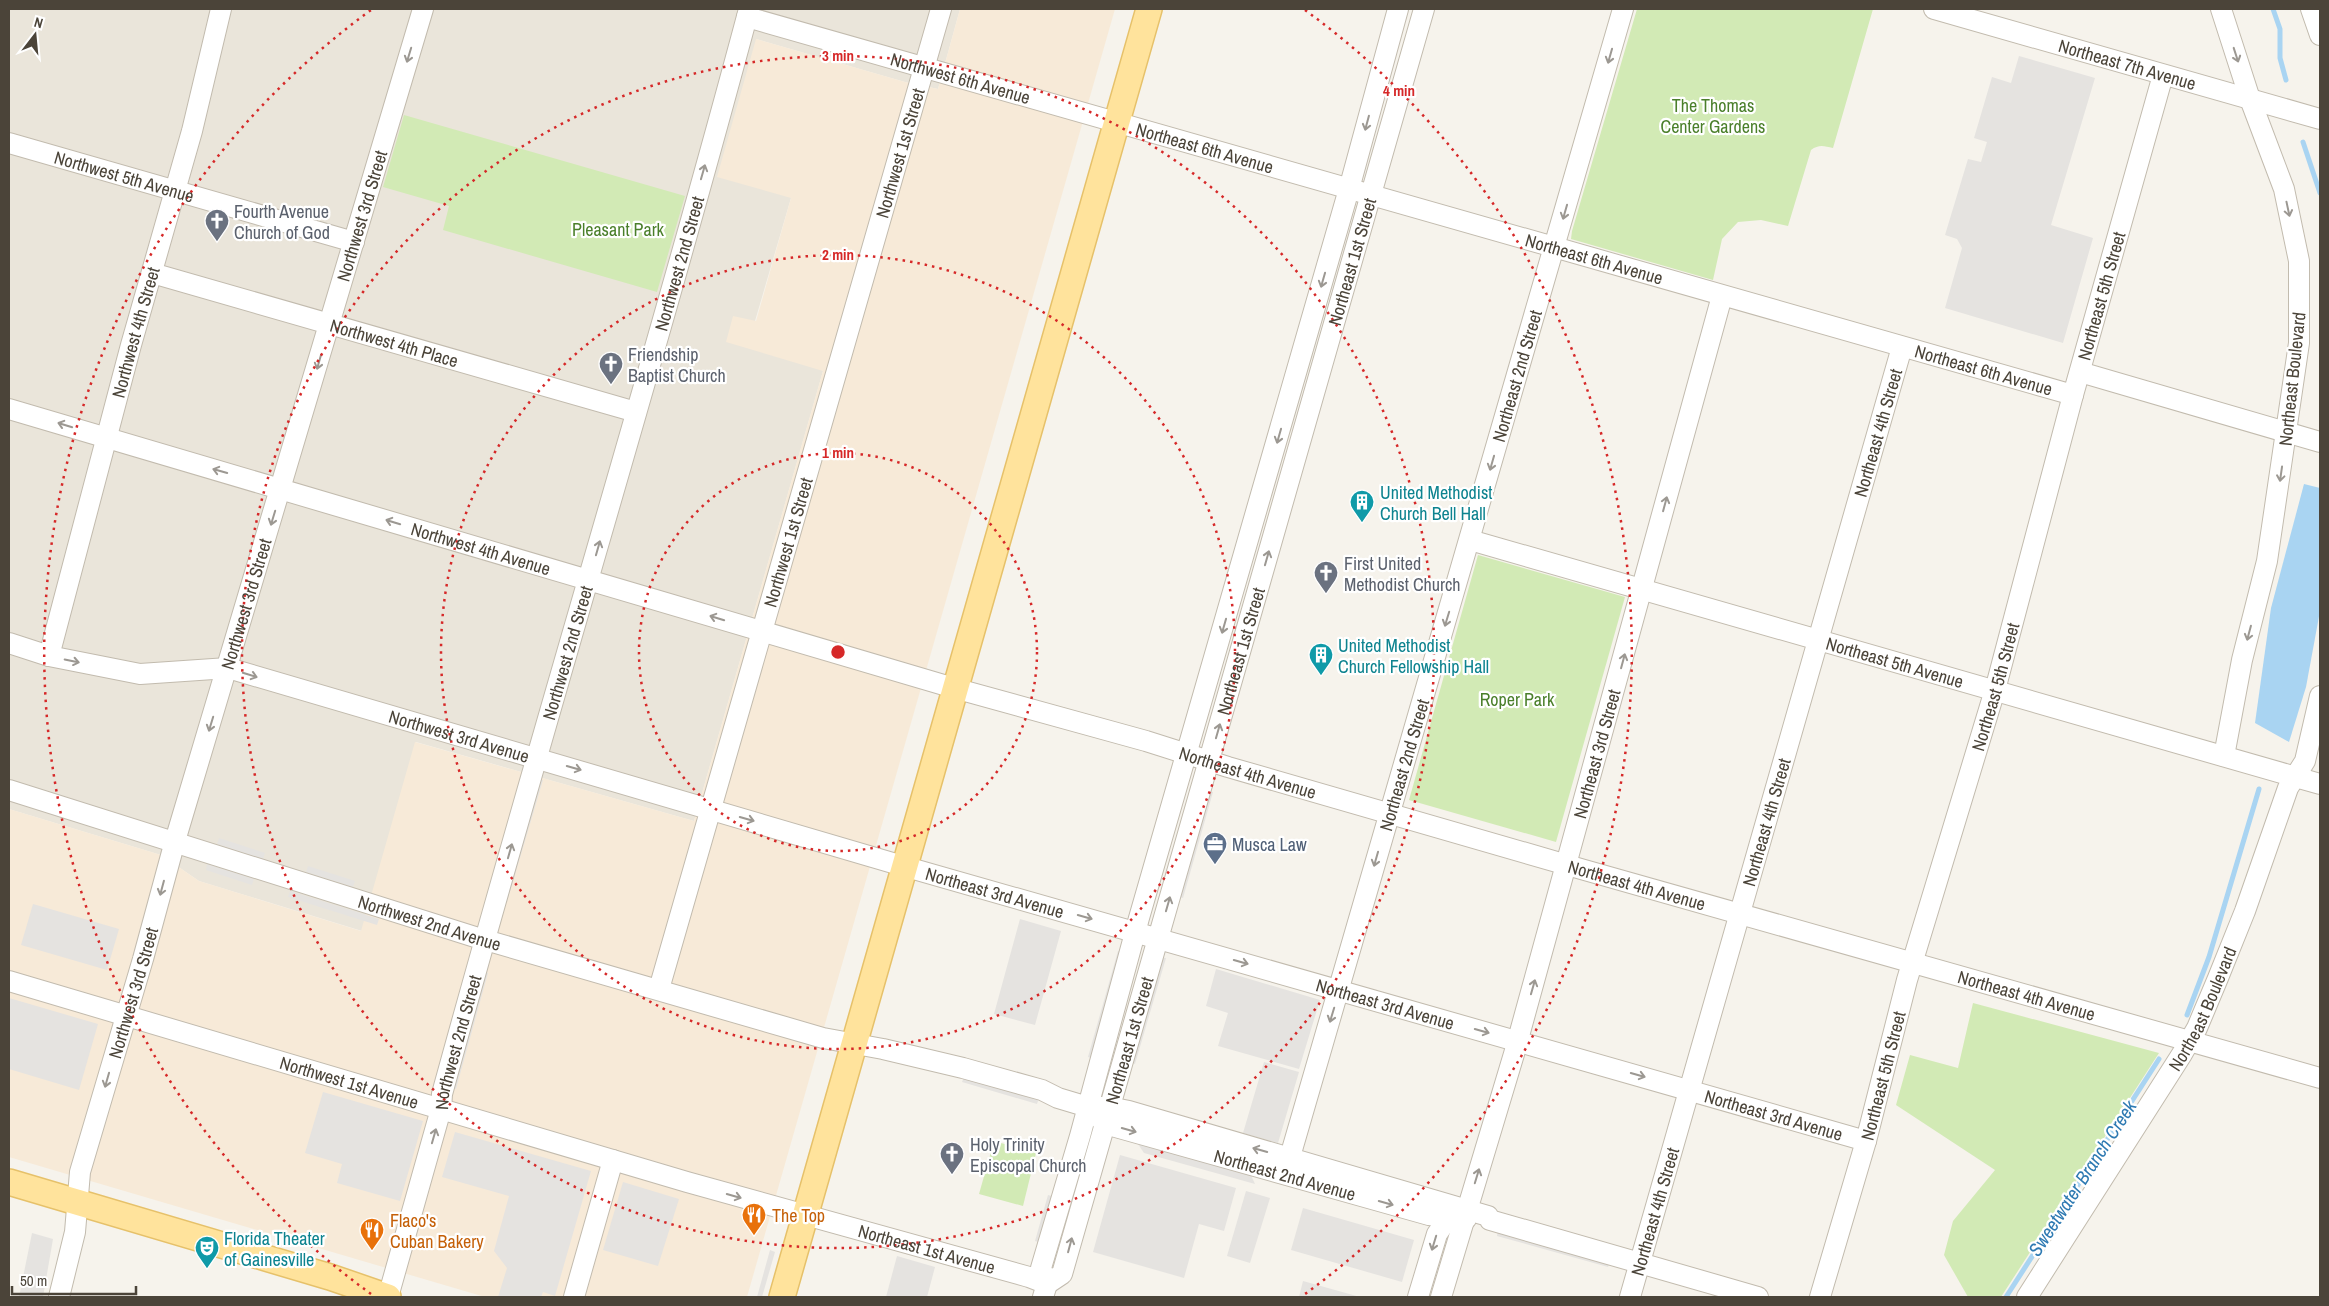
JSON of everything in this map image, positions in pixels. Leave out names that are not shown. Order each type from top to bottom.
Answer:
[{"type":"main road","points":[[782,1297],[1148,9]]},
{"type":"main road","points":[[9,1182],[330,1277],[388,1297]]},
{"type":"street","name":"Northwest 4th Street","points":[[48,656],[192,131],[221,9]]},
{"type":"street","name":"Northwest 3rd Street","points":[[59,1297],[75,1232],[80,1172],[175,841],[282,489],[423,9]]},
{"type":"street","name":"Northwest 1st Street","points":[[659,989],[941,9]]},
{"type":"street","name":"Northeast 1st Street","points":[[1045,1291],[1041,1268],[1298,369],[1398,9]]},
{"type":"street","name":"Northeast 1st Street","points":[[1045,1291],[1062,1274],[1424,9]]},
{"type":"street","name":"Northeast 2nd Street","points":[[1288,1166],[1623,9]]},
{"type":"street","name":"Northeast 7th Avenue","points":[[1934,9],[1995,17],[2163,75],[2320,119]]},
{"type":"street","name":"Northeast Boulevard","points":[[2220,9],[2250,100],[2284,189],[2299,261],[2299,343],[2287,432],[2267,560],[2242,660],[2224,756]]},
{"type":"street","points":[[2311,9],[2320,35]]},
{"type":"street","name":"Northwest 6th Avenue","points":[[748,13],[924,69],[1117,122]]},
{"type":"street","name":"Northwest 2nd Street","points":[[388,1297],[442,1108],[442,1094],[485,940],[589,580],[748,13]]},
{"type":"street","points":[[1390,37],[1414,43]]},
{"type":"street","name":"Northeast 5th Street","points":[[1820,1297],[1866,1141],[1912,964],[1995,690],[2073,395],[2163,75]]},
{"type":"street","name":"Northeast 6th Avenue","points":[[1117,122],[2073,395]]},
{"type":"street","name":"Northwest 5th Avenue","points":[[9,143],[354,242]]},
{"type":"street","name":"Northwest 4th Place","points":[[152,273],[636,412]]},
{"type":"street","name":"Northeast 3rd Street","points":[[1440,1297],[1460,1216],[1518,1041],[1722,296]]},
{"type":"street","name":"Northeast 4th Street","points":[[1630,1297],[1902,347]]},
{"type":"street","points":[[1298,369],[1319,375]]},
{"type":"street","name":"Northeast 6th Avenue","points":[[2080,372],[2320,442]]},
{"type":"street","name":"Northwest 4th Avenue","points":[[9,409],[954,688]]},
{"type":"street","name":"Northeast 5th Avenue","points":[[1470,540],[2320,784]]},
{"type":"street","points":[[1232,600],[1254,607]]},
{"type":"street","name":"Northwest 3rd Avenue","points":[[9,643],[48,656],[140,674],[228,668],[903,866]]},
{"type":"street","name":"Northeast 4th Avenue","points":[[954,688],[1390,812],[1739,915],[2320,1078]]},
{"type":"street","name":"Northeast Boulevard","points":[[2027,1297],[2189,1042],[2218,978],[2288,788],[2305,761],[2320,696]]},
{"type":"street","name":"Northwest 2nd Avenue","points":[[9,790],[485,940],[823,1038],[853,1044]]},
{"type":"street","name":"Northeast 3rd Avenue","points":[[903,866],[1866,1141]]},
{"type":"street","name":"Northwest 1st Avenue","points":[[9,981],[806,1216]]},
{"type":"street","points":[[853,1044],[883,1049],[963,1068],[1042,1090],[1058,1098],[1088,1106],[1107,1115]]},
{"type":"street","name":"Northeast 2nd Avenue","points":[[1107,1115],[1460,1216],[1488,1216],[1490,1220],[1758,1297]]},
{"type":"street","points":[[574,1297],[613,1160]]},
{"type":"street","name":"Northeast 1st Avenue","points":[[806,1216],[1030,1277],[1045,1291]]},
{"type":"street","name":"Northeast 3rd Street","points":[[1418,1297],[1437,1234],[1444,1224],[1460,1216]]},
{"type":"shaded area","points":[[9,9],[960,9],[938,89],[905,82],[756,39],[791,198],[755,321],[823,371],[694,821],[416,742],[362,931],[199,881],[161,855],[9,809]]},
{"type":"shaded area","points":[[960,9],[1115,9],[747,1297],[485,1297],[9,1157],[9,809],[161,855],[199,881],[361,931],[415,742],[694,821],[823,371],[726,342],[733,316],[756,321],[791,198],[717,177],[756,39],[905,82],[938,89]]},
{"type":"shaded area","points":[[2019,56],[2095,78],[2051,225],[2093,238],[2063,343],[1945,308],[1962,248],[1957,239],[1945,235],[1968,159],[1981,162],[1987,142],[1974,138],[1992,77],[2011,83]]},
{"type":"shaded area","points":[[537,779],[543,780],[507,902],[502,900]]},
{"type":"shaded area","points":[[1208,791],[1213,792],[1183,898],[1177,896]]},
{"type":"shaded area","points":[[219,838],[265,853],[263,859],[217,844]]},
{"type":"shaded area","points":[[207,864],[254,879],[252,885],[206,870]]},
{"type":"shaded area","points":[[308,866],[355,881],[353,887],[306,872]]},
{"type":"shaded area","points":[[290,891],[379,919],[377,925],[288,897]]},
{"type":"shaded area","points":[[33,904],[119,929],[107,970],[21,945]]},
{"type":"shaded area","points":[[1020,919],[1061,931],[1035,1025],[994,1014]]},
{"type":"shaded area","points":[[1118,951],[1124,953],[1094,1059],[1088,1057]]},
{"type":"shaded area","points":[[1160,957],[1166,958],[1135,1064],[1130,1062]]},
{"type":"shaded area","points":[[1216,969],[1320,1000],[1299,1069],[1218,1046],[1228,1013],[1206,1006]]},
{"type":"shaded area","points":[[483,971],[488,973],[456,1089],[450,1088]]},
{"type":"shaded area","points":[[9,998],[98,1024],[79,1090],[9,1069]]},
{"type":"shaded area","points":[[1264,1062],[1299,1072],[1278,1143],[1243,1133]]},
{"type":"shaded area","points":[[964,1077],[1039,1098],[1037,1104],[962,1082]]},
{"type":"shaded area","points":[[323,1092],[423,1121],[400,1201],[337,1183],[342,1164],[305,1153]]},
{"type":"shaded area","points":[[455,1132],[591,1171],[555,1296],[543,1292],[541,1297],[498,1297],[507,1268],[494,1251],[509,1196],[442,1177]]},
{"type":"shaded area","points":[[1134,1138],[1249,1171],[1255,1184],[1144,1153]]},
{"type":"shaded area","points":[[1120,1155],[1236,1188],[1224,1231],[1199,1224],[1184,1278],[1093,1252]]},
{"type":"shaded area","points":[[623,1182],[679,1199],[658,1266],[603,1250]]},
{"type":"shaded area","points":[[1246,1191],[1270,1198],[1250,1263],[1227,1256]]},
{"type":"shaded area","points":[[1048,1195],[1055,1197],[1042,1243],[1035,1241]]},
{"type":"shaded area","points":[[1303,1208],[1414,1240],[1402,1282],[1291,1250]]},
{"type":"shaded area","points":[[1498,1230],[1610,1262],[1608,1267],[1497,1236]]},
{"type":"shaded area","points":[[32,1233],[53,1239],[43,1297],[19,1297]]},
{"type":"shaded area","points":[[770,1250],[775,1252],[762,1297],[757,1297]]},
{"type":"shaded area","points":[[897,1256],[935,1267],[927,1297],[886,1297]]},
{"type":"shaded area","points":[[1303,1281],[1360,1297],[1299,1297]]},
{"type":"green space","name":"The Thomas Center Gardens","points":[[1637,9],[1873,9],[1833,148],[1819,146],[1811,150],[1788,226],[1761,220],[1738,222],[1722,239],[1713,280],[1571,239]]},
{"type":"green space","name":"Pleasant Park","points":[[404,115],[685,196],[657,292],[443,230],[449,206],[383,187]]},
{"type":"green space","name":"Roper Park","points":[[1478,555],[1625,597],[1556,842],[1409,800]]},
{"type":"green space","points":[[1973,1003],[2159,1053],[2001,1297],[1968,1297],[1944,1255],[1953,1221],[1995,1170],[1896,1105],[1910,1055],[1958,1068]]},
{"type":"green space","points":[[994,1141],[1036,1153],[1023,1206],[979,1194]]},
{"type":"water","points":[[2304,484],[2320,488],[2320,611],[2306,687],[2289,742],[2255,723],[2271,608]]},
{"type":"waterway","points":[[2273,9],[2280,29],[2280,58],[2286,80]]},
{"type":"waterway","points":[[2303,142],[2320,193]]},
{"type":"waterway","name":"Sweetwater Branch Creek","points":[[2187,1015],[2209,957],[2259,789]]},
{"type":"waterway","name":"Sweetwater Branch Creek","points":[[2006,1297],[2159,1059]]},
{"type":"place","name":"Fourth Avenue Church of God","points":[[217,242]]},
{"type":"place","name":"Friendship Baptist Church","points":[[611,385]]},
{"type":"place","name":"United Methodist Church Bell Hall","points":[[1362,523]]},
{"type":"place","name":"First United Methodist Church","points":[[1326,594]]},
{"type":"place","name":"United Methodist Church Fellowship Hall","points":[[1321,676]]},
{"type":"place","name":"Musca Law","points":[[1215,865]]},
{"type":"place","name":"Holy Trinity Episcopal Church","points":[[952,1175]]},
{"type":"place","name":"The Top","points":[[754,1236]]},
{"type":"place","name":"Flaco's Cuban Bakery","points":[[372,1251]]},
{"type":"place","name":"Florida Theater of Gainesville","points":[[207,1269]]}]
